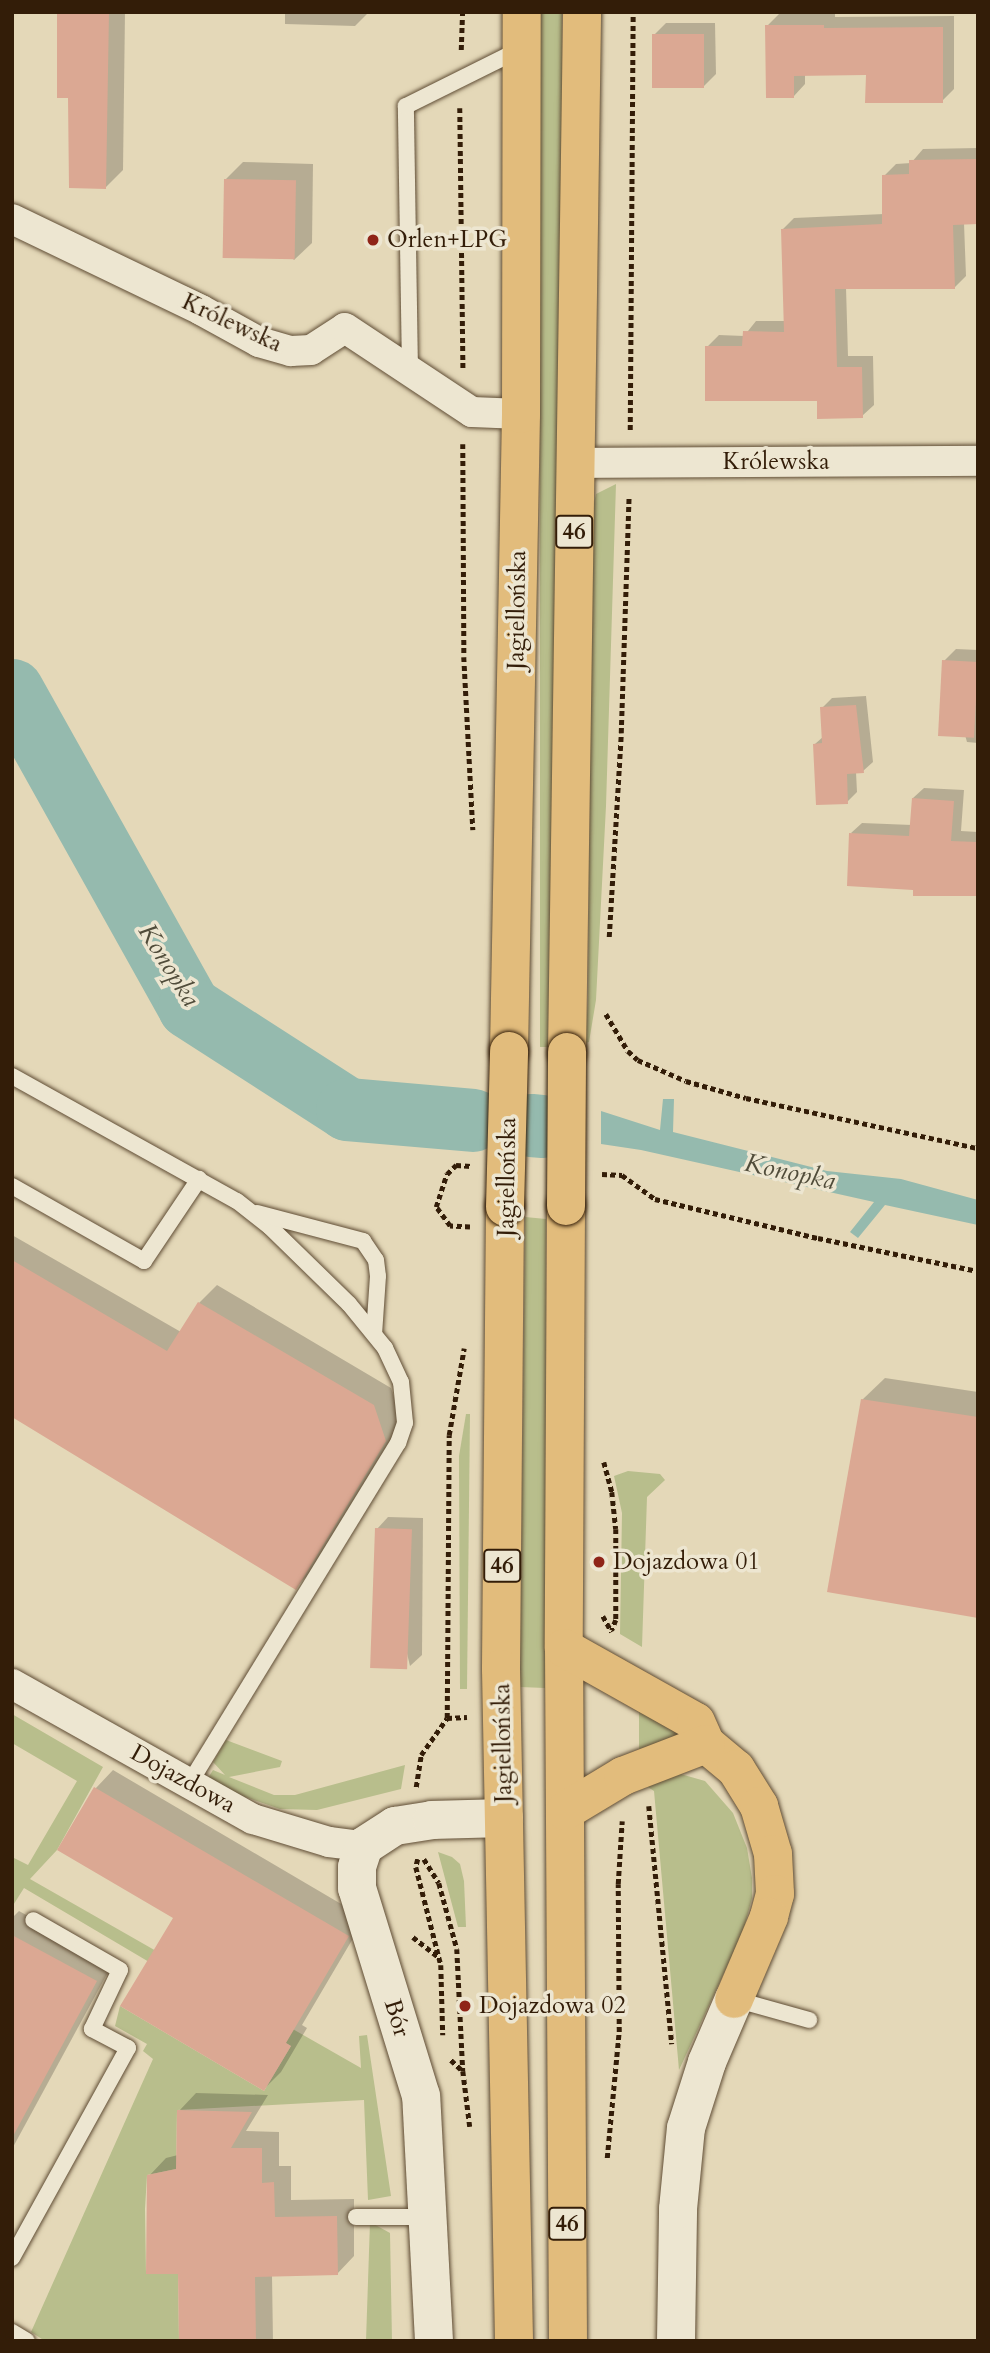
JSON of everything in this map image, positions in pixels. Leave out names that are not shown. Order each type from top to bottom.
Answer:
[{"type":"main road","name":"46","points":[[568,2341],[564,1648],[566,1206],[582,12]]},
{"type":"main road","name":"Jagiellońska","points":[[514,2341],[491,1217],[509,1051],[521,414],[521,31]]},
{"type":"main road","points":[[564,1648],[696,1722],[706,1744],[736,1769],[759,1806],[773,1854],[775,1894],[769,1917],[734,1999]]},
{"type":"main road","points":[[565,1811],[624,1776],[706,1744]]},
{"type":"street","name":"Królewska","points":[[12,219],[260,342],[291,351],[311,350],[345,328],[472,412],[521,414]]},
{"type":"street","name":"Królewska","points":[[575,463],[978,461]]},
{"type":"street","name":"Dojazdowa","points":[[12,1684],[253,1819],[329,1842],[364,1846]]},
{"type":"street","points":[[364,1846],[395,1826],[432,1820],[504,1818]]},
{"type":"street","name":"Bór","points":[[364,1846],[357,1867],[357,1888],[421,2096],[434,2341]]},
{"type":"street","points":[[676,2341],[678,2209],[686,2128],[707,2062],[734,1999]]},
{"type":"lane","points":[[410,371],[407,106],[460,80],[521,31]]},
{"type":"lane","points":[[15,1083],[199,1179],[251,1211],[349,1304],[385,1348],[401,1382],[405,1423],[398,1443],[190,1783]]},
{"type":"lane","points":[[12,1186],[144,1261],[199,1179]]},
{"type":"lane","points":[[251,1211],[363,1241],[376,1260],[379,1276],[374,1334]]},
{"type":"lane","points":[[12,2258],[128,2048],[92,2029],[120,1970],[33,1920]]},
{"type":"lane","points":[[734,1999],[808,2020]]},
{"type":"lane","points":[[356,2217],[428,2217]]},
{"type":"lane","points":[[12,2332],[27,2341]]},
{"type":"path","points":[[462,12],[460,80],[464,657],[473,838]]},
{"type":"path","points":[[629,435],[634,12]]},
{"type":"path","points":[[609,941],[621,733],[629,492]]},
{"type":"path","points":[[602,1021],[604,1010],[628,1051],[638,1060],[686,1081],[746,1098],[978,1148]]},
{"type":"path","points":[[484,1167],[456,1165],[441,1185],[436,1207],[450,1226],[491,1217]]},
{"type":"path","points":[[595,1174],[622,1175],[655,1199],[818,1238],[978,1271]]},
{"type":"path","points":[[416,1786],[421,1755],[447,1718],[449,1435],[464,1346]]},
{"type":"path","points":[[600,1450],[612,1492],[616,1529],[615,1620],[612,1630],[603,1615]]},
{"type":"path","points":[[447,1718],[466,1717]]},
{"type":"path","points":[[648,1792],[672,2050]]},
{"type":"path","points":[[606,2165],[619,2032],[618,1884],[622,1813]]},
{"type":"path","points":[[443,2040],[439,1957],[416,1867],[420,1853],[439,1883],[457,1949],[463,2071],[449,2055]]},
{"type":"path","points":[[411,1936],[439,1957]]},
{"type":"green space","points":[[540,12],[562,12],[562,1047],[540,1047]]},
{"type":"green space","points":[[616,484],[606,806],[596,1000],[589,1042],[585,1043],[588,1001],[592,512],[596,494]]},
{"type":"green space","points":[[525,1217],[546,1219],[545,1688],[520,1687]]},
{"type":"green space","points":[[466,1414],[470,1414],[467,1689],[460,1689],[459,1456]]},
{"type":"green space","points":[[628,1471],[660,1474],[665,1480],[647,1497],[642,1647],[620,1634],[622,1513],[614,1476]]},
{"type":"green space","points":[[639,1706],[697,1734],[639,1749]]},
{"type":"green space","points":[[12,1714],[103,1767],[57,1850],[30,1879],[361,2068],[359,2036],[367,2035],[391,2196],[368,2200],[364,2100],[177,2110],[176,2169],[147,2175],[145,2209],[146,2274],[178,2274],[179,2341],[45,2341],[31,2332],[153,2059],[143,2051],[147,2044],[115,2026],[120,2006],[264,2091],[291,2046],[24,1888],[12,1907],[12,1857],[28,1865],[77,1781],[12,1743]]},
{"type":"green space","points":[[226,1740],[282,1761],[280,1767],[229,1777],[274,1795],[295,1795],[405,1765],[401,1789],[317,1810],[280,1809],[234,1793],[208,1778],[213,1770],[225,1775],[213,1762]]},
{"type":"green space","points":[[677,1773],[705,1781],[733,1813],[747,1848],[752,1878],[752,1898],[743,1932],[679,2070],[654,1791],[643,1784]]},
{"type":"green space","points":[[438,1852],[452,1857],[460,1864],[464,1881],[466,1927],[458,1927]]},
{"type":"green space","points":[[370,2222],[390,2233],[392,2341],[366,2341]]},
{"type":"water","points":[[663,1099],[674,1099],[673,1132],[827,1171],[901,1179],[978,1200],[978,1225],[885,1205],[858,1238],[850,1232],[874,1202],[641,1150],[601,1144],[601,1111],[660,1130]]},
{"type":"building","points":[[57,12],[109,12],[106,189],[69,188],[68,98],[57,98]]},
{"type":"building","points":[[765,25],[824,25],[824,28],[943,27],[943,103],[865,103],[866,75],[794,76],[794,98],[766,98]]},
{"type":"building","points":[[652,34],[704,34],[704,88],[652,88]]},
{"type":"building","points":[[978,159],[978,224],[953,225],[955,289],[835,289],[837,367],[862,367],[863,418],[817,419],[817,401],[705,401],[705,346],[742,346],[743,331],[784,332],[781,229],[882,224],[882,175],[909,174],[909,160]]},
{"type":"building","points":[[224,179],[296,180],[295,259],[223,258]]},
{"type":"building","points":[[942,660],[978,662],[974,738],[938,736]]},
{"type":"building","points":[[856,705],[864,773],[847,774],[848,804],[816,805],[813,744],[822,743],[820,707]]},
{"type":"building","points":[[912,798],[954,801],[951,841],[977,842],[976,896],[913,896],[913,890],[847,886],[849,833],[909,836]]},
{"type":"building","points":[[12,1260],[167,1351],[198,1302],[374,1405],[386,1441],[296,1590],[12,1417]]},
{"type":"building","points":[[861,1399],[978,1417],[978,1618],[827,1592]]},
{"type":"building","points":[[375,1528],[412,1529],[407,1669],[370,1668]]},
{"type":"building","points":[[94,1787],[349,1936],[286,2043],[291,2046],[264,2091],[120,2006],[173,1918],[57,1850]]},
{"type":"building","points":[[12,1935],[97,1981],[12,2138]]},
{"type":"building","points":[[177,2110],[252,2112],[231,2148],[262,2148],[262,2183],[274,2182],[275,2217],[337,2216],[338,2275],[255,2277],[256,2341],[179,2341],[178,2274],[146,2274],[147,2175],[176,2169]]},
{"type":"waterway","name":"Konopka","points":[[12,690],[189,1007],[347,1109],[473,1120]]},
{"type":"waterway","name":"Konopka","points":[[531,1125],[543,1126]]},
{"type":"place","name":"Orlen+LPG","points":[[373,240]]},
{"type":"place","name":"Dojazdowa 01","points":[[599,1562]]},
{"type":"place","name":"Dojazdowa 02","points":[[465,2006]]}]
